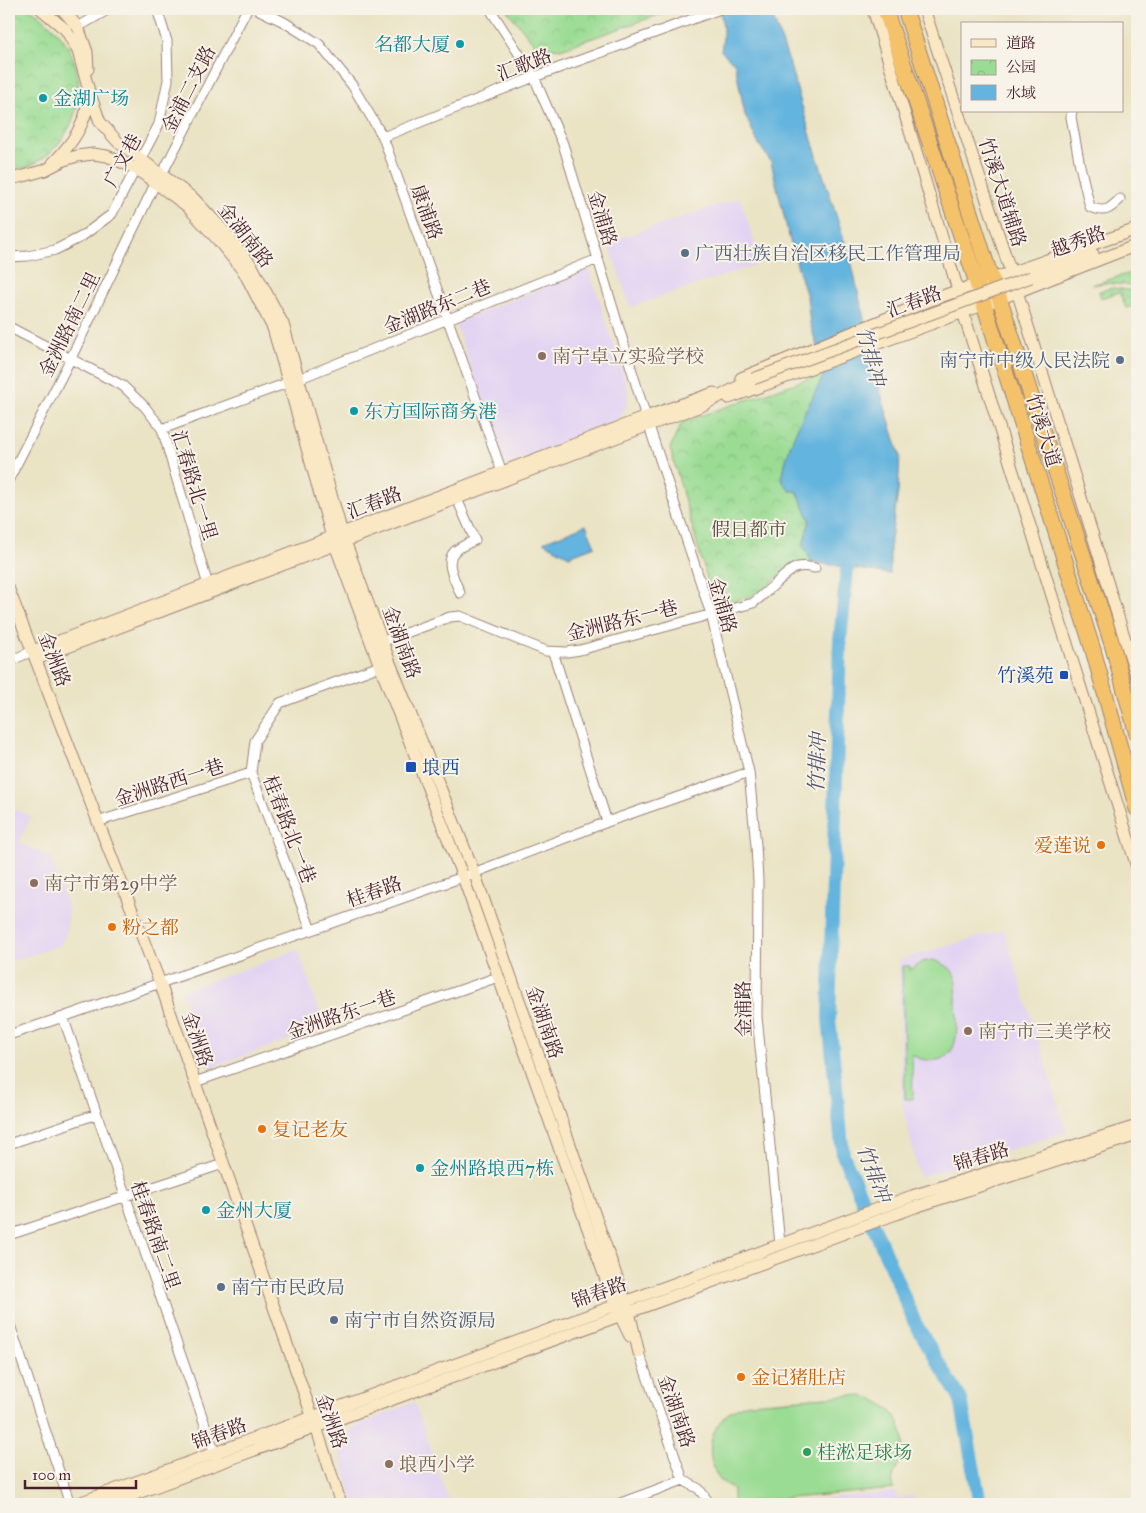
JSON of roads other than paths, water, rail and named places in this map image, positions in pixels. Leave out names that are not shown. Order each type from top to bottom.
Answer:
[{"type":"highway","name":"竹溪大道","points":[[885,9],[984,304],[1092,650],[1137,808]]},
{"type":"highway","name":"竹溪大道","points":[[905,9],[991,278],[1112,644],[1137,734]]},
{"type":"main road","name":"金湖南路","points":[[41,9],[66,30],[78,51],[96,114],[104,127],[138,163],[159,178],[217,238],[244,272],[273,328],[293,380],[339,539],[378,643],[474,872],[622,1308]]},
{"type":"main road","points":[[9,187],[28,182],[45,170],[64,152],[81,128],[88,110],[87,52],[78,27],[62,9]]},
{"type":"main road","points":[[872,9],[958,290],[963,312],[1137,867]]},
{"type":"main road","name":"竹溪大道辅路","points":[[924,9],[1011,272],[1137,678]]},
{"type":"main road","name":"金湖南路","points":[[9,179],[45,170],[64,160],[77,156],[94,154],[138,163]]},
{"type":"main road","points":[[700,402],[734,381],[887,318],[958,290],[977,285],[991,278],[1137,229]]},
{"type":"main road","name":"越秀路","points":[[1031,277],[1137,238]]},
{"type":"main road","points":[[700,402],[738,395],[999,299],[1137,245]]},
{"type":"main road","name":"汇春路","points":[[34,655],[339,539],[502,472],[700,402],[753,379],[1031,277]]},
{"type":"main road","name":"汇春路","points":[[34,655],[208,585],[457,499],[648,421]]},
{"type":"main road","name":"金洲路","points":[[9,590],[160,983],[341,1504]]},
{"type":"main road","name":"金湖南路","points":[[378,643],[380,666],[462,877],[639,1353]]},
{"type":"main road","name":"锦春路","points":[[76,1504],[216,1458],[913,1201],[1137,1126]]},
{"type":"main road","name":"锦春路","points":[[913,1201],[1137,1135]]},
{"type":"main road","name":"锦春路","points":[[622,1308],[780,1244],[812,1238]]},
{"type":"main road","name":"锦春路","points":[[108,1504],[216,1458]]},
{"type":"street","points":[[78,27],[109,9]]},
{"type":"street","name":"广文巷","points":[[9,257],[28,256],[55,250],[81,236],[112,214],[159,124],[168,80],[166,41],[157,9]]},
{"type":"street","name":"金浦二支路","points":[[159,178],[247,9]]},
{"type":"street","name":"康浦路","points":[[257,9],[284,22],[319,44],[352,85],[383,137],[502,472]]},
{"type":"street","name":"金浦路","points":[[490,9],[534,77],[563,144],[648,421],[710,614],[749,772],[758,881],[758,1017],[780,1244]]},
{"type":"street","name":"汇歌路","points":[[383,137],[534,77],[720,9]]},
{"type":"street","points":[[1072,112],[1071,117],[1080,166],[1090,207],[1100,211],[1110,208],[1120,199]]},
{"type":"street","name":"金洲路南二里","points":[[9,479],[71,358],[159,178]]},
{"type":"street","name":"金湖路东二巷","points":[[162,429],[293,380],[598,259]]},
{"type":"street","name":"汇春路北一里","points":[[9,327],[123,386],[145,408],[162,429],[208,585]]},
{"type":"street","points":[[457,499],[475,540],[454,552],[451,559],[451,570],[460,593]]},
{"type":"street","name":"金洲路东一巷","points":[[378,643],[450,617],[460,616],[546,652],[580,650],[753,603],[792,570],[799,567],[815,568]]},
{"type":"street","points":[[553,652],[607,822]]},
{"type":"street","name":"汇春路","points":[[9,661],[34,655]]},
{"type":"street","name":"桂春路北一巷","points":[[311,930],[251,773],[256,741],[280,703],[380,666]]},
{"type":"street","name":"桂春路","points":[[9,1035],[462,877],[607,822],[749,772]]},
{"type":"street","name":"金洲路西一巷","points":[[97,822],[251,773]]},
{"type":"street","name":"金洲路东一巷","points":[[194,1082],[498,977]]},
{"type":"street","name":"桂春路南二里","points":[[63,1017],[216,1458]]},
{"type":"street","points":[[9,1144],[97,1114]]},
{"type":"street","points":[[9,1235],[223,1164]]},
{"type":"street","points":[[9,1322],[70,1504]]},
{"type":"street","name":"金湖南路","points":[[639,1353],[683,1480]]},
{"type":"street","points":[[618,1504],[683,1480],[700,1489],[710,1504]]},
{"type":"water","points":[[719,9],[770,9],[788,59],[852,265],[880,391],[900,456],[898,492],[890,545],[890,574],[812,562],[803,545],[810,520],[797,491],[790,491],[782,481],[784,467],[793,439],[825,373],[810,323],[807,297],[791,245],[771,162],[758,143],[745,115],[735,64],[721,51],[723,30]]},
{"type":"water","points":[[586,525],[595,546],[569,556],[543,542]]},
{"type":"waterway","name":"竹排冲","points":[[849,549],[840,641],[829,1019],[843,1155],[915,1323],[961,1400],[980,1504]]},
{"type":"place","name":"名都大厦","points":[[460,44]]},
{"type":"place","name":"金湖广场","points":[[43,98]]},
{"type":"place","name":"广西壮族自治区移民工作管理局","points":[[685,253]]},
{"type":"place","name":"南宁卓立实验学校","points":[[542,356]]},
{"type":"place","name":"南宁市中级人民法院","points":[[1120,360]]},
{"type":"place","name":"东方国际商务港","points":[[354,411]]},
{"type":"place","name":"竹溪苑","points":[[1064,675]]},
{"type":"place","name":"埌西","points":[[411,767]]},
{"type":"place","name":"爱莲说","points":[[1101,845]]},
{"type":"place","name":"南宁市第29中学","points":[[34,883]]},
{"type":"place","name":"粉之都","points":[[112,927]]},
{"type":"place","name":"南宁市三美学校","points":[[968,1031]]},
{"type":"place","name":"复记老友","points":[[262,1129]]},
{"type":"place","name":"金州路埌西7栋","points":[[420,1168]]},
{"type":"place","name":"金州大厦","points":[[206,1210]]},
{"type":"place","name":"南宁市民政局","points":[[221,1287]]},
{"type":"place","name":"南宁市自然资源局","points":[[334,1320]]},
{"type":"place","name":"金记猪肚店","points":[[741,1377]]},
{"type":"place","name":"桂淞足球场","points":[[807,1452]]},
{"type":"place","name":"埌西小学","points":[[389,1464]]},
{"type":"park label","name":"假日都市","points":[[749,529]]}]
